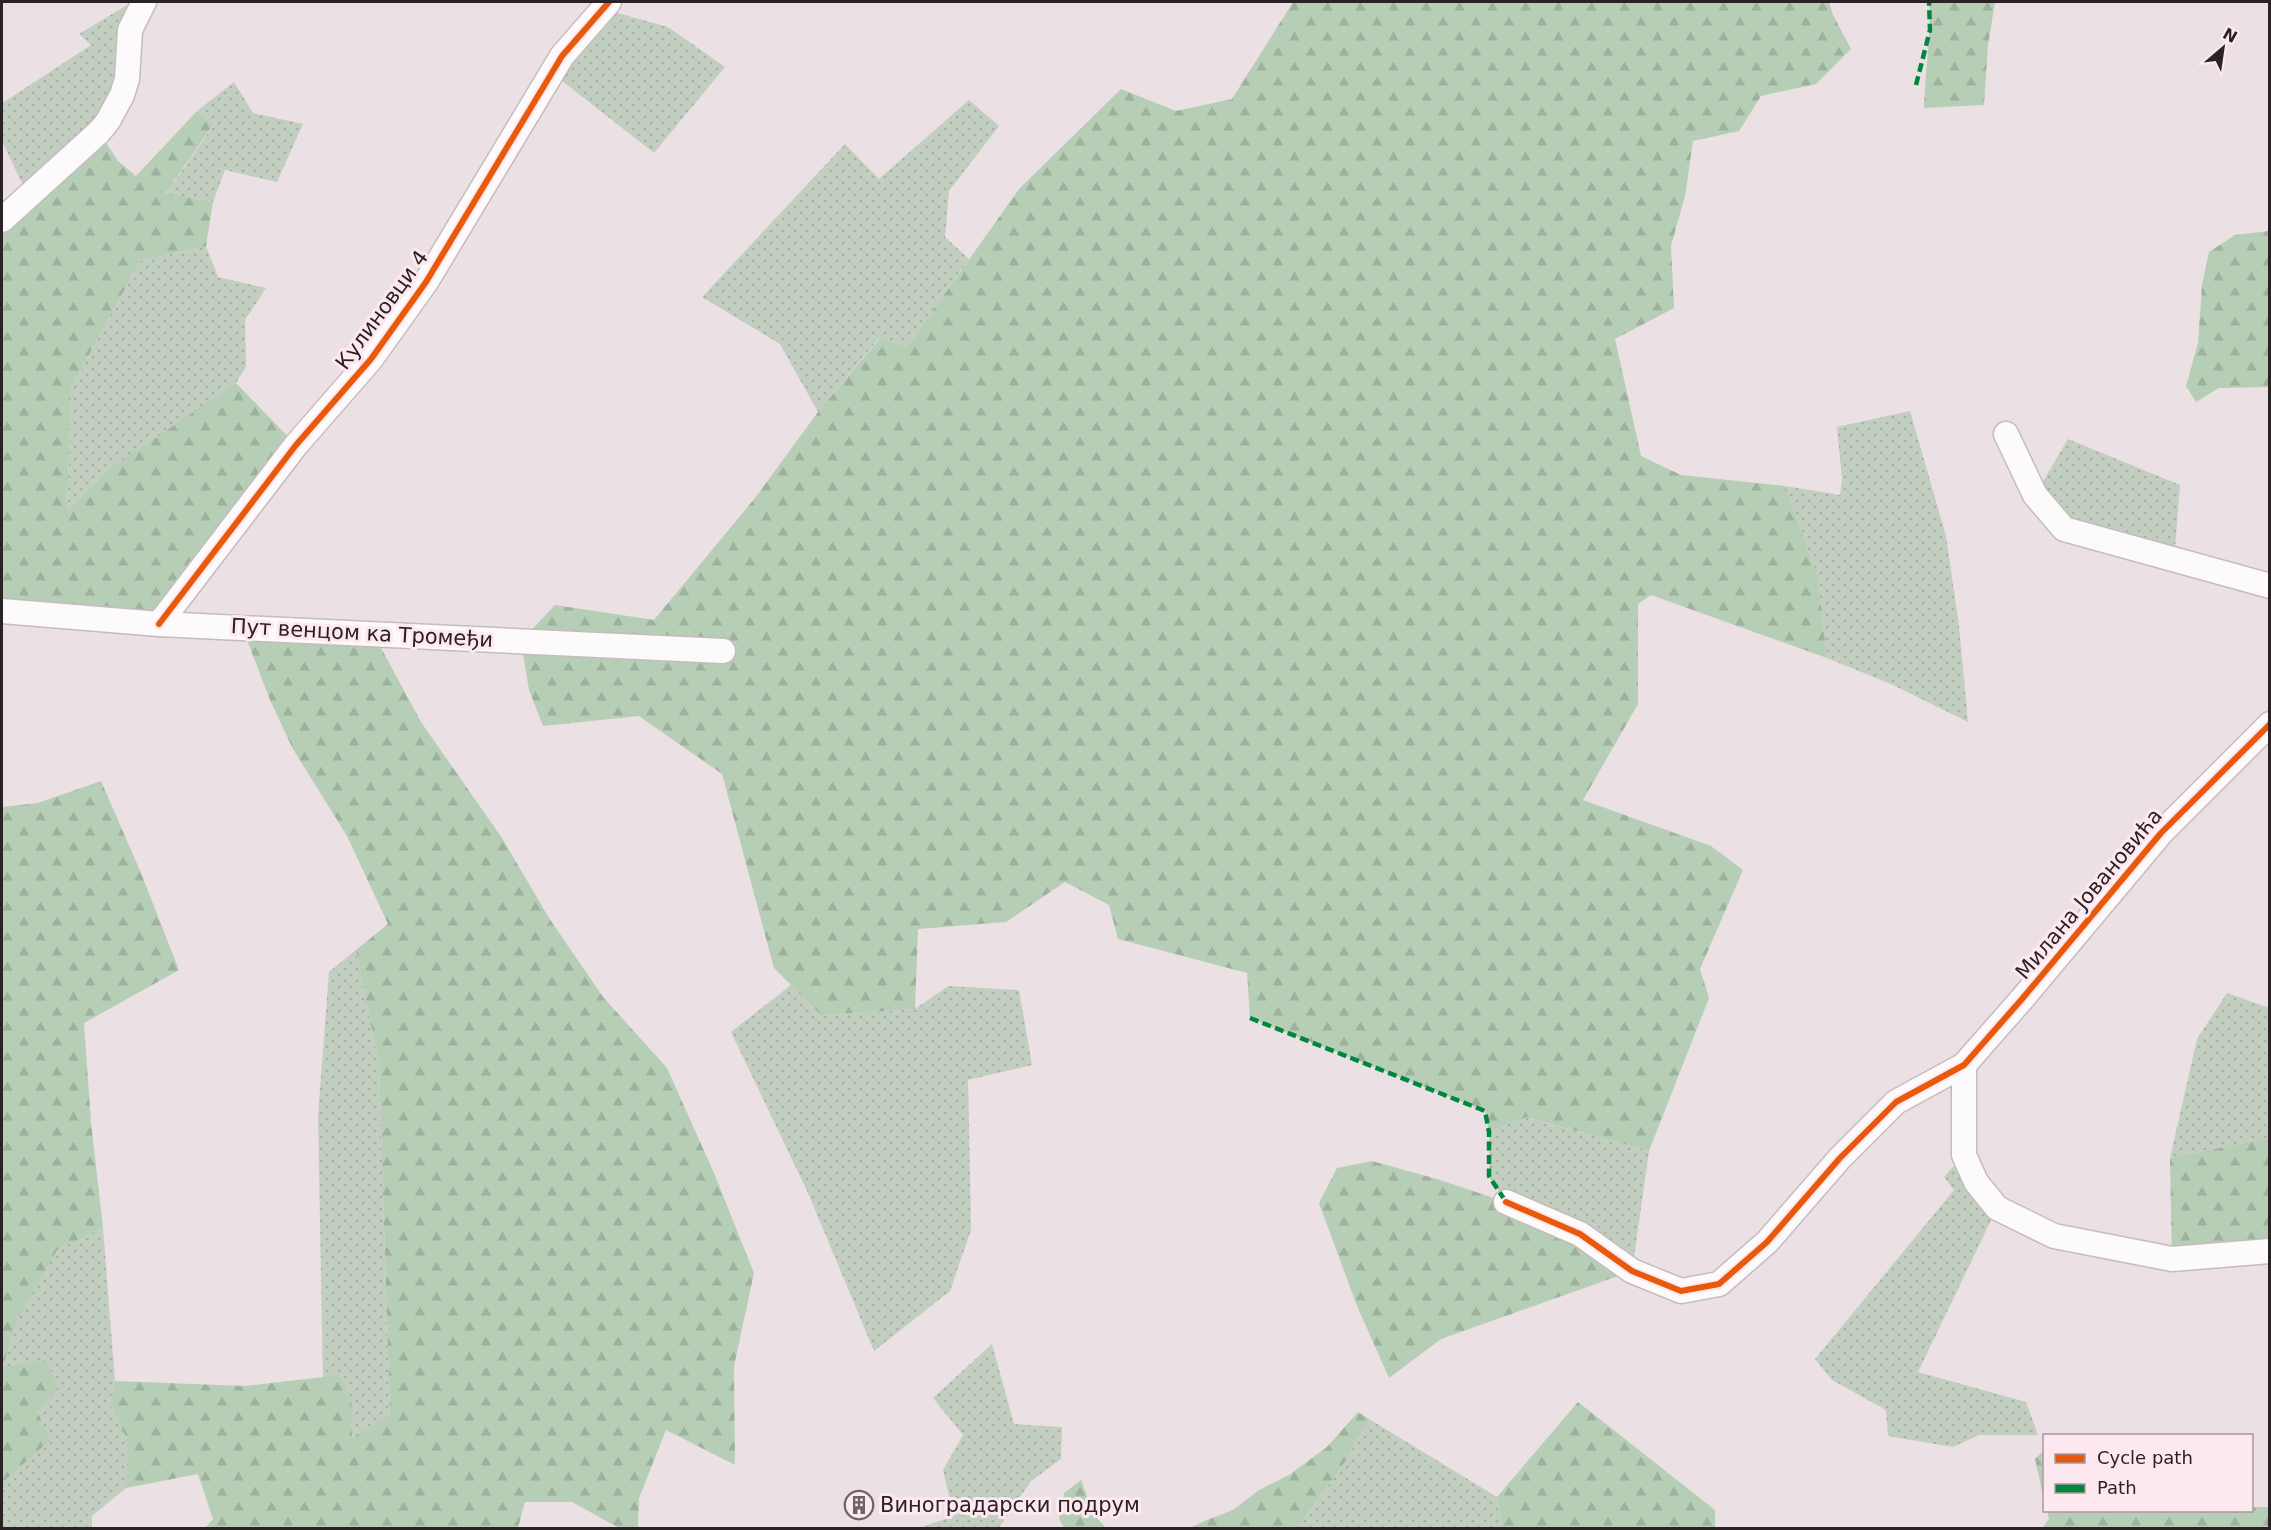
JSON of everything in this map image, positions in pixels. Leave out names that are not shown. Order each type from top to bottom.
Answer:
[{"type":"street","points":[[2,220],[99,132],[108,121],[122,95],[127,79],[130,30],[144,2]]},
{"type":"street","name":"Кулиновци 4","points":[[159,624],[296,445],[371,359],[426,282],[562,56],[609,2]]},
{"type":"street","points":[[2006,434],[2035,495],[2064,529],[2270,586]]},
{"type":"street","name":"Пут венцом ка Тромеђи","points":[[2,611],[159,624],[723,651]]},
{"type":"street","name":"Милана Јовановића","points":[[1964,1065],[2161,832],[2270,724]]},
{"type":"street","points":[[1506,1202],[1580,1234],[1632,1271],[1682,1291],[1719,1284],[1767,1242],[1840,1158],[1896,1102],[1964,1065],[1964,1155],[1976,1182],[1997,1208],[2054,1236],[2172,1259],[2270,1251]]},
{"type":"green space","points":[[132,2],[122,95],[28,196],[2,141],[2,99],[4,102],[91,45],[79,34]]},
{"type":"green space","points":[[591,2],[609,2],[603,9],[668,27],[725,67],[654,153],[552,73],[602,8]]},
{"type":"green space","points":[[1293,2],[1829,2],[1833,15],[1851,49],[1816,84],[1761,96],[1739,131],[1693,141],[1685,196],[1671,246],[1674,308],[1615,339],[1641,456],[1681,475],[1785,486],[1818,578],[1827,658],[1651,595],[1638,604],[1638,704],[1583,800],[1711,846],[1743,870],[1700,969],[1709,998],[1649,1151],[1526,1117],[1489,1132],[1485,1111],[1250,1018],[1247,973],[1118,939],[1109,905],[1065,882],[1006,922],[918,929],[915,1009],[821,1015],[774,968],[722,774],[639,716],[543,726],[529,690],[521,641],[555,605],[654,620],[755,498],[818,412],[880,338],[907,347],[1019,189],[1121,89],[1176,111],[1232,99]]},
{"type":"green space","points":[[1929,2],[1995,2],[1988,45],[1984,105],[1924,108]]},
{"type":"green space","points":[[234,82],[253,113],[303,124],[277,182],[225,170],[213,202],[165,195],[213,126],[197,111]]},
{"type":"green space","points":[[969,100],[999,126],[949,191],[945,237],[969,259],[907,347],[879,338],[818,412],[780,344],[702,297],[845,144],[879,179]]},
{"type":"green space","points":[[197,111],[213,125],[165,194],[213,202],[206,246],[140,261],[71,388],[67,513],[108,470],[236,383],[296,445],[159,624],[2,611],[2,220],[99,132],[118,161],[136,176]]},
{"type":"green space","points":[[2269,231],[2269,387],[2219,388],[2196,402],[2186,386],[2198,343],[2202,285],[2209,252],[2235,235]]},
{"type":"green space","points":[[206,246],[218,277],[266,288],[245,320],[246,367],[236,383],[190,416],[67,514],[71,388],[140,261]]},
{"type":"green space","points":[[1910,411],[1946,536],[1959,626],[1968,722],[1893,685],[1827,658],[1818,578],[1785,486],[1840,495],[1842,480],[1837,427]]},
{"type":"green space","points":[[2068,439],[2180,485],[2174,560],[2064,529],[2035,495]]},
{"type":"green space","points":[[242,627],[373,633],[421,722],[502,838],[549,918],[603,997],[667,1068],[714,1173],[754,1273],[734,1366],[735,1465],[666,1430],[639,1498],[638,1528],[619,1528],[572,1502],[525,1502],[518,1528],[205,1528],[213,1519],[198,1474],[126,1488],[127,1439],[110,1404],[115,1381],[245,1386],[340,1375],[351,1397],[352,1437],[390,1415],[379,1065],[356,950],[388,924],[347,836],[293,749],[270,700]]},
{"type":"green space","points":[[101,781],[141,873],[179,970],[84,1023],[91,1122],[103,1228],[57,1250],[19,1316],[3,1367],[46,1360],[58,1388],[37,1411],[50,1440],[2,1483],[2,807],[38,803]]},
{"type":"green space","points":[[356,950],[379,1065],[390,1416],[351,1437],[323,1378],[318,1116],[329,972]]},
{"type":"green space","points":[[791,985],[821,1015],[915,1009],[948,986],[1019,990],[1032,1065],[968,1080],[971,1230],[950,1291],[874,1351],[808,1193],[731,1032]]},
{"type":"green space","points":[[2227,993],[2269,1008],[2269,1138],[2170,1158],[2197,1039]]},
{"type":"green space","points":[[1525,1117],[1649,1151],[1632,1271],[1506,1202],[1489,1176],[1489,1132]]},
{"type":"green space","points":[[2269,1138],[2269,1251],[2172,1259],[2170,1158]]},
{"type":"green space","points":[[1964,1155],[1997,1208],[1918,1372],[2026,1402],[2038,1435],[1979,1435],[1953,1447],[1888,1436],[1886,1410],[1832,1380],[1815,1359],[1954,1190],[1944,1177]]},
{"type":"green space","points":[[1372,1161],[1437,1179],[1506,1202],[1632,1271],[1441,1339],[1389,1378],[1357,1306],[1319,1203],[1337,1168]]},
{"type":"green space","points":[[103,1228],[115,1381],[110,1404],[127,1439],[126,1488],[92,1516],[92,1528],[2,1528],[2,1483],[49,1440],[3,1368],[19,1316],[57,1249]]},
{"type":"green space","points":[[992,1344],[1014,1424],[1062,1427],[1061,1459],[1031,1481],[999,1528],[919,1528],[954,1516],[943,1470],[963,1435],[933,1398]]},
{"type":"green space","points":[[1578,1402],[1715,1510],[1715,1528],[1502,1528],[1497,1497]]},
{"type":"green space","points":[[1358,1412],[1369,1419],[1345,1462],[1297,1528],[1190,1528],[1233,1510],[1259,1490],[1289,1475],[1327,1447]]},
{"type":"green space","points":[[1369,1419],[1497,1497],[1502,1528],[1297,1528],[1345,1462]]},
{"type":"green space","points":[[2043,1451],[2043,1495],[2035,1459]]},
{"type":"green space","points":[[1081,1480],[1094,1515],[1106,1528],[1064,1528],[1059,1519],[1064,1493]]},
{"type":"green space","points":[[2253,1507],[2269,1507],[2269,1528],[2042,1528],[2049,1519],[2047,1512],[2253,1512]]},
{"type":"building","name":"Виноградарски подрум","points":[[869,1494],[870,1515],[849,1516],[847,1496]]},
{"type":"marked path","points":[[1916,85],[1930,30],[1929,2]]},
{"type":"marked path","points":[[1250,1018],[1485,1111],[1489,1132],[1489,1176],[1506,1202]]},
{"type":"cycle path","points":[[159,624],[296,445],[371,359],[426,282],[562,56],[609,2]]},
{"type":"cycle path","points":[[1506,1202],[1580,1234],[1632,1271],[1681,1291],[1719,1284],[1767,1242],[1840,1158],[1896,1102],[1964,1065],[2161,833],[2270,724]]},
{"type":"place","name":"Виноградарски подрум","points":[[859,1505]]}]
